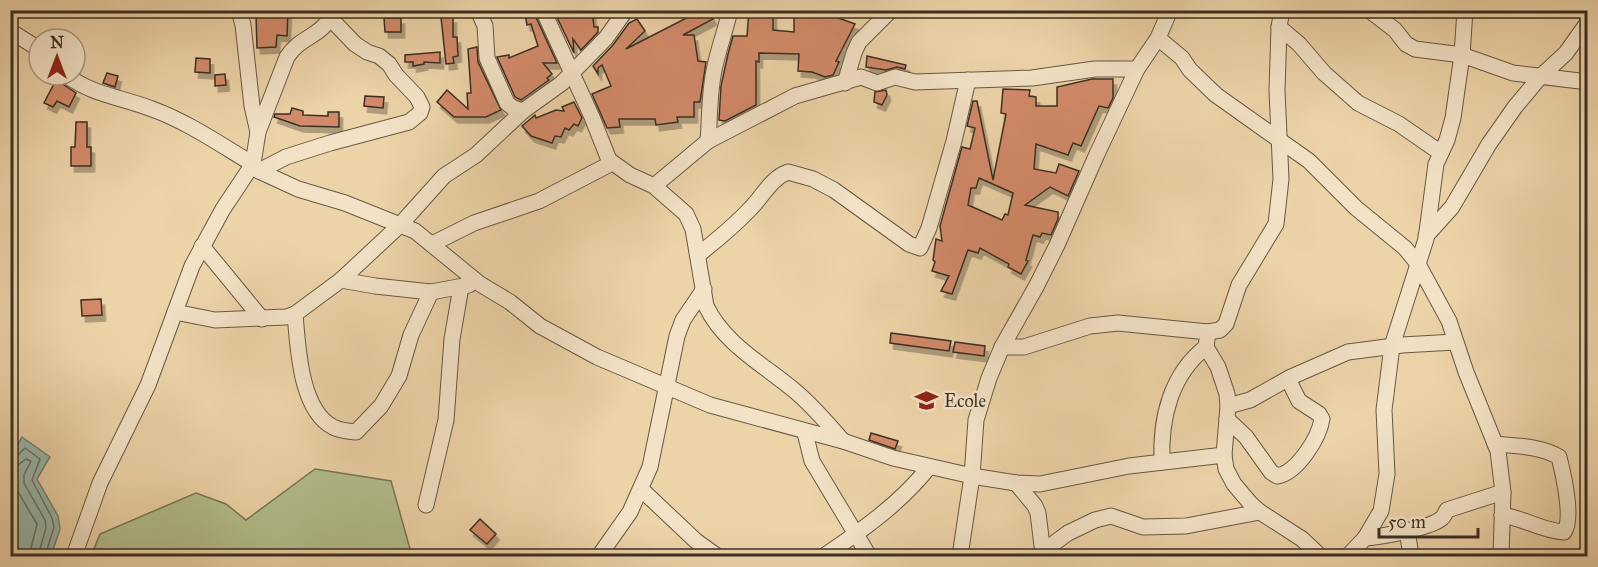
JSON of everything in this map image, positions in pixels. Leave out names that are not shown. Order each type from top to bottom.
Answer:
[{"type":"street","points":[[239,10],[245,35],[252,106],[258,132],[256,168]]},
{"type":"street","points":[[478,10],[485,26],[487,58],[507,102],[513,108],[523,111]]},
{"type":"street","points":[[543,10],[609,160],[630,176],[654,186],[686,214],[693,229],[706,306],[722,331],[797,393],[843,441]]},
{"type":"street","points":[[175,312],[215,320],[262,319],[295,314],[341,280],[400,225],[444,176],[476,155],[523,111],[571,74],[606,38],[626,10]]},
{"type":"street","points":[[708,141],[715,65],[730,10]]},
{"type":"street","points":[[845,83],[859,42],[891,10]]},
{"type":"street","points":[[960,556],[972,476],[976,420],[1002,347],[1057,245],[1137,69],[1158,38],[1170,10]]},
{"type":"street","points":[[1162,462],[1162,425],[1178,377],[1207,339],[1224,328],[1239,285],[1276,224],[1281,178],[1277,91],[1279,27],[1282,10]]},
{"type":"street","points":[[1369,10],[1395,30],[1409,46],[1462,55],[1513,73],[1587,82]]},
{"type":"street","points":[[1348,556],[1365,538],[1381,511],[1386,474],[1384,410],[1392,346],[1426,236],[1434,176],[1453,118],[1462,55],[1465,10]]},
{"type":"street","points":[[74,556],[100,483],[148,385],[202,246],[223,209],[256,168],[330,143],[410,122],[420,113],[422,107],[417,97],[389,64],[379,56],[355,44],[332,15],[322,30],[304,39],[293,48],[287,57],[258,132]]},
{"type":"street","points":[[1426,236],[1452,207],[1489,144],[1515,107],[1540,77],[1566,53],[1587,22]]},
{"type":"street","points":[[1279,27],[1299,44],[1324,73],[1358,103],[1400,124],[1441,153]]},
{"type":"street","points":[[10,31],[27,42]]},
{"type":"street","points":[[1158,38],[1182,58],[1190,70],[1216,96],[1309,161],[1356,208],[1405,248],[1418,264],[1449,321],[1455,342],[1496,444],[1502,471],[1503,492],[1501,556]]},
{"type":"street","points":[[654,186],[708,141],[795,96],[861,77],[877,83],[895,77],[915,82],[1032,78],[1095,69],[1137,69]]},
{"type":"street","points":[[698,255],[723,236],[753,207],[775,179],[788,172],[813,179],[834,190],[909,244],[920,248],[929,228],[954,141],[968,80]]},
{"type":"street","points":[[83,87],[151,108],[176,119],[256,168],[298,189],[415,231],[480,284],[510,302],[540,326],[597,357],[710,405],[805,433],[843,441],[893,458],[972,476],[1016,483],[1040,484],[1129,466],[1224,455]]},
{"type":"street","points":[[432,244],[474,223],[539,201],[612,163]]},
{"type":"street","points":[[202,246],[262,319]]},
{"type":"street","points":[[341,280],[431,292],[480,284]]},
{"type":"street","points":[[426,505],[446,420],[452,339],[461,287]]},
{"type":"street","points":[[599,556],[630,512],[642,490],[650,467],[676,336],[683,320],[704,289]]},
{"type":"street","points":[[295,314],[301,366],[312,403],[317,412],[332,426],[356,432],[381,406],[399,376],[411,335],[431,292]]},
{"type":"street","points":[[1002,347],[1024,347],[1090,326],[1118,323],[1207,339]]},
{"type":"street","points":[[1207,339],[1224,381],[1228,412],[1224,455],[1226,468],[1234,484],[1260,512],[1302,539],[1320,556]]},
{"type":"street","points":[[1228,412],[1288,379],[1348,352],[1392,346],[1455,342]]},
{"type":"street","points":[[1228,412],[1271,472],[1277,476],[1285,474],[1308,450],[1322,419],[1322,416],[1299,401],[1288,379]]},
{"type":"street","points":[[805,433],[812,462],[869,556]]},
{"type":"street","points":[[1496,444],[1521,446],[1552,453],[1559,457],[1568,503],[1567,528],[1564,532],[1557,532],[1521,518],[1502,515]]},
{"type":"street","points":[[824,556],[856,535],[916,482],[929,467]]},
{"type":"street","points":[[1016,483],[1035,506],[1049,553],[1081,527],[1111,516],[1143,527],[1186,526],[1260,512]]},
{"type":"street","points":[[642,490],[696,541],[717,556]]},
{"type":"street","points":[[1365,538],[1383,536],[1442,519],[1447,510],[1503,492]]},
{"type":"street","points":[[1407,530],[1411,556]]},
{"type":"green space","points":[[315,469],[391,481],[412,556],[91,556],[100,534],[196,493],[226,504],[246,520]]},
{"type":"water","points":[[22,437],[50,457],[37,479],[58,516],[60,529],[51,556],[11,555],[11,457]]},
{"type":"building","points":[[258,10],[288,10],[287,36],[277,35],[276,47],[257,48],[256,16],[258,16]]},
{"type":"building","points":[[592,10],[594,27],[598,27],[598,32],[581,50],[573,39],[574,53],[554,11]]},
{"type":"building","points":[[702,10],[708,10],[713,19],[683,35],[694,35],[698,61],[706,62],[700,102],[694,102],[694,117],[677,117],[678,122],[656,125],[655,119],[619,119],[620,127],[607,128],[592,94],[611,86],[602,65],[598,68],[598,74],[593,66],[613,45],[629,23],[637,19],[645,31],[626,49]]},
{"type":"building","points":[[749,10],[773,10],[773,30],[794,32],[794,10],[831,10],[830,15],[855,24],[836,61],[839,62],[833,75],[825,77],[812,72],[798,71],[799,54],[759,53],[759,62],[756,61],[756,105],[725,121],[719,120],[721,86],[728,54],[733,36],[747,36]]},
{"type":"building","points":[[534,13],[557,63],[543,63],[552,74],[547,78],[549,80],[521,100],[515,97],[497,57],[509,55],[509,58],[538,46],[531,24],[527,25],[525,14]]},
{"type":"building","points":[[441,17],[453,17],[453,37],[457,37],[458,56],[453,57],[454,63],[446,64]]},
{"type":"building","points":[[384,18],[401,18],[401,32],[385,32]]},
{"type":"building","points":[[477,47],[478,62],[501,110],[486,117],[454,117],[437,102],[447,90],[468,109],[467,93],[471,93],[468,49]]},
{"type":"building","points":[[440,52],[440,63],[424,62],[424,64],[413,66],[413,62],[405,62],[405,55]]},
{"type":"building","points":[[867,56],[906,65],[905,69],[897,67],[886,70],[866,67]]},
{"type":"building","points":[[196,58],[210,59],[210,73],[195,72]]},
{"type":"building","points":[[107,73],[118,76],[115,87],[103,83]]},
{"type":"building","points":[[225,74],[226,85],[215,86],[215,75]]},
{"type":"building","points":[[1092,79],[1113,79],[1113,98],[1108,108],[1099,106],[1081,146],[1073,143],[1068,155],[1036,144],[1034,169],[1056,173],[1059,164],[1079,171],[1068,196],[1050,187],[1025,205],[1058,212],[1058,219],[1051,235],[1042,233],[1040,237],[1033,235],[1026,260],[1028,261],[1021,274],[1008,267],[1009,264],[980,248],[978,253],[968,250],[952,294],[941,291],[949,276],[932,271],[935,262],[933,260],[936,239],[942,241],[940,226],[962,147],[970,149],[975,128],[967,126],[973,101],[977,101],[993,180],[1006,114],[1001,113],[1003,89],[1030,90],[1029,96],[1036,97],[1036,106],[1057,106],[1057,87]],"holes":[[[979,178],[1013,193],[1008,215],[1005,214],[1002,220],[968,205],[971,188],[976,188]]]},
{"type":"building","points":[[52,87],[67,87],[76,93],[69,107],[57,101],[53,107],[44,103]]},
{"type":"building","points":[[886,90],[887,95],[882,105],[874,102],[875,92]]},
{"type":"building","points":[[365,96],[384,97],[383,108],[364,106]]},
{"type":"building","points":[[574,102],[582,118],[578,126],[574,124],[569,130],[565,128],[561,137],[555,136],[552,143],[531,136],[522,126],[535,115],[536,118],[556,110],[564,111],[562,107]]},
{"type":"building","points":[[292,108],[303,111],[303,115],[328,116],[328,112],[339,112],[339,127],[300,126],[274,117],[275,114],[290,114]]},
{"type":"building","points":[[76,122],[87,122],[87,147],[91,147],[91,166],[71,166],[71,147],[75,147]]},
{"type":"building","points":[[101,299],[102,315],[82,316],[81,300]]},
{"type":"building","points":[[891,333],[951,341],[949,351],[890,343]]},
{"type":"building","points":[[955,342],[985,346],[984,356],[953,352]]},
{"type":"building","points":[[871,433],[898,441],[895,449],[869,440]]},
{"type":"building","points":[[480,519],[496,534],[487,544],[470,530]]},
{"type":"place","name":"Ecole","points":[[926,401]]}]
